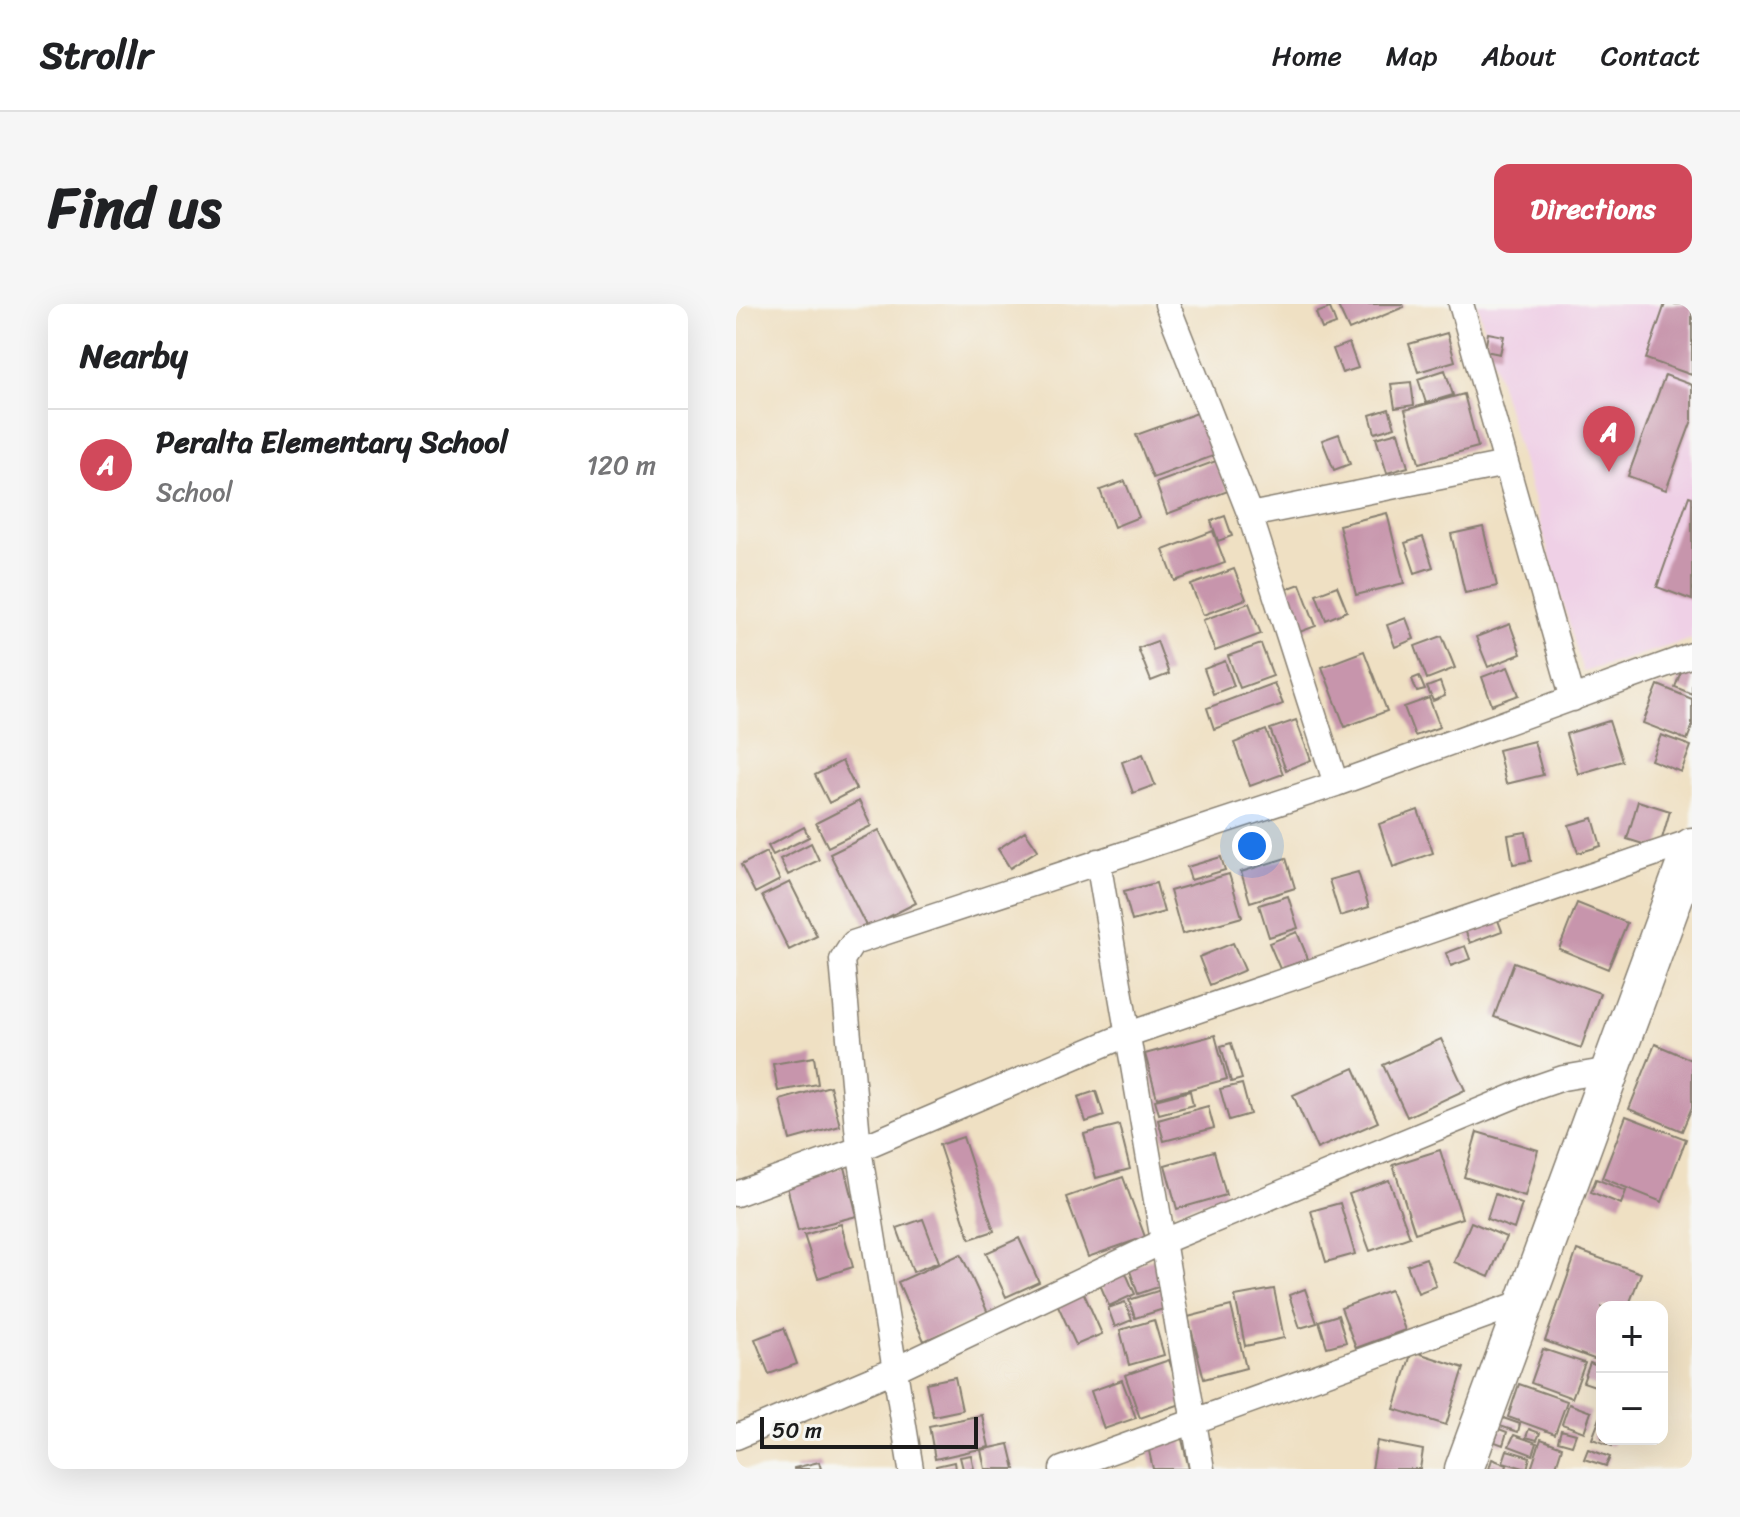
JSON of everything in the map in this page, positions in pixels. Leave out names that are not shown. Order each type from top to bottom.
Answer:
[{"type":"main road","points":[[1464,1469],[1692,844]]},
{"type":"street","points":[[1167,304],[1250,515],[1336,784]]},
{"type":"street","points":[[1461,304],[1573,699]]},
{"type":"street","points":[[1250,515],[1506,464]]},
{"type":"street","points":[[911,1469],[859,1149],[842,960],[844,951],[853,943],[1336,784],[1692,655]]},
{"type":"street","points":[[736,1194],[859,1149],[1126,1035],[1692,844]]},
{"type":"street","points":[[1098,861],[1202,1469]]},
{"type":"street","points":[[736,1437],[896,1369],[1162,1242],[1534,1088],[1563,1078],[1610,1070]]},
{"type":"street","points":[[1062,1469],[1526,1301]]},
{"type":"shaded area","points":[[1477,304],[1692,304],[1692,639],[1583,672]]},
{"type":"building","points":[[1337,304],[1403,304],[1404,307],[1349,330]]},
{"type":"building","points":[[1665,304],[1692,304],[1692,375],[1646,359]]},
{"type":"building","points":[[1330,308],[1336,324],[1322,329],[1316,313]]},
{"type":"building","points":[[1447,333],[1455,361],[1418,372],[1409,344]]},
{"type":"building","points":[[1488,333],[1504,336],[1500,354],[1485,351]]},
{"type":"building","points":[[1349,343],[1358,368],[1342,373],[1333,349]]},
{"type":"building","points":[[1445,370],[1453,395],[1426,403],[1418,379]]},
{"type":"building","points":[[1665,375],[1692,385],[1692,420],[1666,490],[1628,476]]},
{"type":"building","points":[[1411,382],[1414,405],[1395,408],[1391,384]]},
{"type":"building","points":[[1464,394],[1478,447],[1419,463],[1405,410]]},
{"type":"building","points":[[1389,409],[1395,427],[1375,433],[1370,415]]},
{"type":"building","points":[[1200,412],[1216,455],[1153,478],[1136,435]]},
{"type":"building","points":[[1398,432],[1408,467],[1387,473],[1376,438]]},
{"type":"building","points":[[1339,434],[1350,464],[1334,470],[1322,440]]},
{"type":"building","points":[[1216,461],[1228,491],[1167,514],[1156,483]]},
{"type":"building","points":[[1125,481],[1139,517],[1114,527],[1100,490]]},
{"type":"building","points":[[1689,496],[1692,497],[1692,600],[1657,587]]},
{"type":"building","points":[[1387,513],[1404,583],[1356,595],[1339,525]]},
{"type":"building","points":[[1225,516],[1232,536],[1218,541],[1211,521]]},
{"type":"building","points":[[1483,527],[1497,586],[1465,593],[1451,534]]},
{"type":"building","points":[[1213,531],[1225,563],[1175,581],[1163,550]]},
{"type":"building","points":[[1423,537],[1433,567],[1415,573],[1405,543]]},
{"type":"building","points":[[1234,569],[1246,599],[1203,615],[1191,585]]},
{"type":"building","points":[[1300,584],[1316,626],[1294,634],[1278,592]]},
{"type":"building","points":[[1337,586],[1347,611],[1326,620],[1316,594]]},
{"type":"building","points":[[1249,603],[1261,634],[1215,651],[1203,620]]},
{"type":"building","points":[[1406,618],[1414,639],[1395,647],[1387,625]]},
{"type":"building","points":[[1510,624],[1521,654],[1488,667],[1476,637]]},
{"type":"building","points":[[1442,636],[1455,668],[1427,679],[1415,646]]},
{"type":"building","points":[[1157,641],[1169,674],[1151,681],[1138,648]]},
{"type":"building","points":[[1261,644],[1273,676],[1240,688],[1228,656]]},
{"type":"building","points":[[1364,651],[1387,711],[1345,727],[1322,667]]},
{"type":"building","points":[[1686,659],[1692,661],[1692,694],[1675,687]]},
{"type":"building","points":[[1225,661],[1234,686],[1213,694],[1204,669]]},
{"type":"building","points":[[1508,667],[1519,695],[1492,705],[1482,677]]},
{"type":"building","points":[[1419,676],[1425,690],[1417,692],[1412,679]]},
{"type":"building","points":[[1440,682],[1445,696],[1433,701],[1427,687]]},
{"type":"building","points":[[1274,683],[1283,704],[1214,729],[1207,708]]},
{"type":"building","points":[[1658,685],[1692,699],[1692,727],[1687,740],[1643,723]]},
{"type":"building","points":[[1429,698],[1440,727],[1415,736],[1404,707]]},
{"type":"building","points":[[1296,720],[1311,760],[1286,770],[1270,729]]},
{"type":"building","points":[[1609,721],[1622,761],[1578,774],[1566,734]]},
{"type":"building","points":[[1266,730],[1283,774],[1250,786],[1234,743]]},
{"type":"building","points":[[1661,735],[1691,746],[1681,772],[1651,760]]},
{"type":"building","points":[[1534,741],[1543,775],[1506,784],[1498,750]]},
{"type":"building","points":[[1143,754],[1155,785],[1133,793],[1122,762]]},
{"type":"building","points":[[842,761],[856,789],[829,803],[815,775]]},
{"type":"building","points":[[859,801],[871,826],[828,847],[816,823]]},
{"type":"building","points":[[1638,801],[1670,811],[1659,849],[1627,839]]},
{"type":"building","points":[[1418,810],[1433,853],[1393,867],[1379,824]]},
{"type":"building","points":[[1593,818],[1601,846],[1578,853],[1569,825]]},
{"type":"building","points":[[804,827],[809,837],[773,855],[768,846]]},
{"type":"building","points":[[879,830],[916,903],[867,928],[830,854]]},
{"type":"building","points":[[1025,831],[1038,850],[1010,868],[998,849]]},
{"type":"building","points":[[1526,832],[1531,861],[1513,864],[1508,835]]},
{"type":"building","points":[[811,843],[819,860],[788,875],[780,859]]},
{"type":"building","points":[[766,852],[780,880],[755,893],[741,865]]},
{"type":"building","points":[[1221,857],[1225,870],[1191,880],[1187,867]]},
{"type":"building","points":[[1286,858],[1295,888],[1250,902],[1241,872]]},
{"type":"building","points":[[1358,872],[1369,907],[1340,916],[1329,880]]},
{"type":"building","points":[[1229,874],[1242,917],[1182,934],[1170,891]]},
{"type":"building","points":[[790,882],[817,936],[789,950],[762,896]]},
{"type":"building","points":[[1156,883],[1164,912],[1132,921],[1124,891]]},
{"type":"building","points":[[1288,896],[1298,928],[1269,937],[1259,905]]},
{"type":"building","points":[[1577,903],[1627,923],[1608,969],[1559,949]]},
{"type":"building","points":[[1496,915],[1502,931],[1470,943],[1464,927]]},
{"type":"building","points":[[1297,932],[1308,959],[1280,969],[1269,943]]},
{"type":"building","points":[[1233,943],[1245,970],[1210,985],[1199,957]]},
{"type":"building","points":[[1465,946],[1470,959],[1451,966],[1446,953]]},
{"type":"building","points":[[1514,962],[1600,993],[1581,1048],[1494,1017]]},
{"type":"building","points":[[1215,1035],[1227,1079],[1157,1098],[1145,1054]]},
{"type":"building","points":[[1441,1039],[1465,1090],[1407,1117],[1383,1065]]},
{"type":"building","points":[[1231,1043],[1242,1079],[1231,1082],[1221,1046]]},
{"type":"building","points":[[1655,1044],[1692,1060],[1692,1107],[1682,1131],[1629,1109]]},
{"type":"building","points":[[814,1057],[818,1084],[778,1091],[773,1064]]},
{"type":"building","points":[[1354,1068],[1378,1122],[1317,1149],[1293,1095]]},
{"type":"building","points":[[1242,1084],[1250,1114],[1229,1120],[1220,1089]]},
{"type":"building","points":[[830,1086],[840,1126],[790,1140],[780,1100]]},
{"type":"building","points":[[1096,1091],[1104,1116],[1086,1122],[1078,1097]]},
{"type":"building","points":[[1190,1091],[1193,1105],[1159,1114],[1155,1100]]},
{"type":"building","points":[[1208,1106],[1214,1128],[1164,1141],[1158,1120]]},
{"type":"building","points":[[1626,1116],[1686,1139],[1662,1202],[1602,1178]]},
{"type":"building","points":[[1119,1125],[1130,1169],[1096,1178],[1084,1134]]},
{"type":"building","points":[[1477,1132],[1538,1150],[1525,1196],[1464,1177]]},
{"type":"building","points":[[963,1137],[994,1231],[970,1239],[939,1145]]},
{"type":"building","points":[[1440,1150],[1462,1218],[1415,1233],[1393,1165]]},
{"type":"building","points":[[1214,1151],[1226,1195],[1177,1209],[1165,1165]]},
{"type":"building","points":[[845,1167],[857,1216],[798,1231],[786,1182]]},
{"type":"building","points":[[1123,1177],[1145,1237],[1088,1257],[1066,1197]]},
{"type":"building","points":[[1596,1179],[1626,1191],[1621,1204],[1591,1192]]},
{"type":"building","points":[[1389,1180],[1410,1237],[1370,1251],[1349,1194]]},
{"type":"building","points":[[1495,1194],[1522,1204],[1514,1229],[1487,1219]]},
{"type":"building","points":[[1340,1203],[1355,1254],[1326,1262],[1311,1211]]},
{"type":"building","points":[[923,1219],[939,1262],[913,1272],[897,1228]]},
{"type":"building","points":[[1471,1222],[1506,1237],[1489,1277],[1454,1262]]},
{"type":"building","points":[[841,1224],[853,1267],[818,1278],[804,1235]]},
{"type":"building","points":[[1019,1238],[1039,1282],[1006,1297],[986,1253]]},
{"type":"building","points":[[1577,1250],[1641,1273],[1630,1301],[1596,1301],[1596,1360],[1545,1341]]},
{"type":"building","points":[[961,1254],[988,1313],[924,1341],[898,1282]]},
{"type":"building","points":[[1155,1258],[1164,1285],[1138,1294],[1129,1268]]},
{"type":"building","points":[[1426,1258],[1436,1286],[1418,1293],[1407,1265]]},
{"type":"building","points":[[1125,1271],[1135,1294],[1109,1306],[1099,1282]]},
{"type":"building","points":[[1081,1287],[1102,1334],[1076,1345],[1055,1299]]},
{"type":"building","points":[[1164,1289],[1170,1307],[1135,1318],[1129,1300]]},
{"type":"building","points":[[1274,1289],[1284,1338],[1245,1346],[1235,1296]]},
{"type":"building","points":[[1305,1289],[1317,1323],[1300,1328],[1289,1295]]},
{"type":"building","points":[[1390,1290],[1405,1330],[1356,1348],[1341,1308]]},
{"type":"building","points":[[1125,1302],[1132,1320],[1115,1327],[1108,1308]]},
{"type":"building","points":[[1231,1306],[1246,1368],[1204,1379],[1188,1317]]},
{"type":"building","points":[[1338,1315],[1346,1342],[1327,1347],[1319,1321]]},
{"type":"building","points":[[1154,1320],[1164,1355],[1129,1365],[1120,1330]]},
{"type":"building","points":[[784,1328],[797,1364],[769,1374],[755,1339]]},
{"type":"building","points":[[1543,1349],[1585,1363],[1572,1398],[1531,1383]]},
{"type":"building","points":[[1412,1351],[1464,1368],[1446,1425],[1394,1409]]},
{"type":"building","points":[[1169,1360],[1184,1403],[1140,1418],[1125,1375]]},
{"type":"building","points":[[1590,1363],[1596,1366],[1596,1386],[1583,1382]]},
{"type":"building","points":[[955,1377],[962,1410],[933,1416],[926,1383]]},
{"type":"building","points":[[1122,1380],[1136,1418],[1104,1429],[1091,1391]]},
{"type":"building","points":[[1519,1384],[1567,1401],[1555,1434],[1508,1417]]},
{"type":"building","points":[[1569,1404],[1591,1412],[1584,1432],[1562,1424]]},
{"type":"building","points":[[982,1415],[989,1447],[935,1459],[929,1426]]},
{"type":"building","points":[[1503,1418],[1520,1424],[1518,1432],[1500,1426]]},
{"type":"building","points":[[1499,1429],[1507,1432],[1503,1445],[1495,1442]]},
{"type":"building","points":[[1529,1429],[1540,1433],[1537,1440],[1526,1437]]},
{"type":"building","points":[[1561,1430],[1576,1434],[1572,1445],[1558,1441]]},
{"type":"building","points":[[1181,1435],[1189,1469],[1153,1469],[1147,1442]]},
{"type":"building","points":[[1514,1435],[1537,1443],[1533,1455],[1509,1446]]},
{"type":"building","points":[[1541,1439],[1562,1447],[1555,1469],[1531,1469]]},
{"type":"building","points":[[1377,1441],[1423,1450],[1420,1469],[1372,1469]]},
{"type":"building","points":[[1009,1444],[1015,1469],[985,1469],[981,1450]]},
{"type":"building","points":[[1588,1449],[1610,1457],[1606,1466],[1584,1459]]},
{"type":"building","points":[[1507,1450],[1530,1457],[1527,1469],[1503,1462]]},
{"type":"building","points":[[971,1455],[974,1469],[963,1469],[960,1457]]},
{"type":"building","points":[[1492,1459],[1507,1465],[1506,1469],[1489,1469]]},
{"type":"building","points":[[819,1462],[821,1469],[794,1469],[794,1468]]},
{"type":"building","points":[[954,1462],[955,1469],[936,1469],[936,1466]]},
{"type":"place","name":"Peralta Elementary School","points":[[1609,472]]}]
